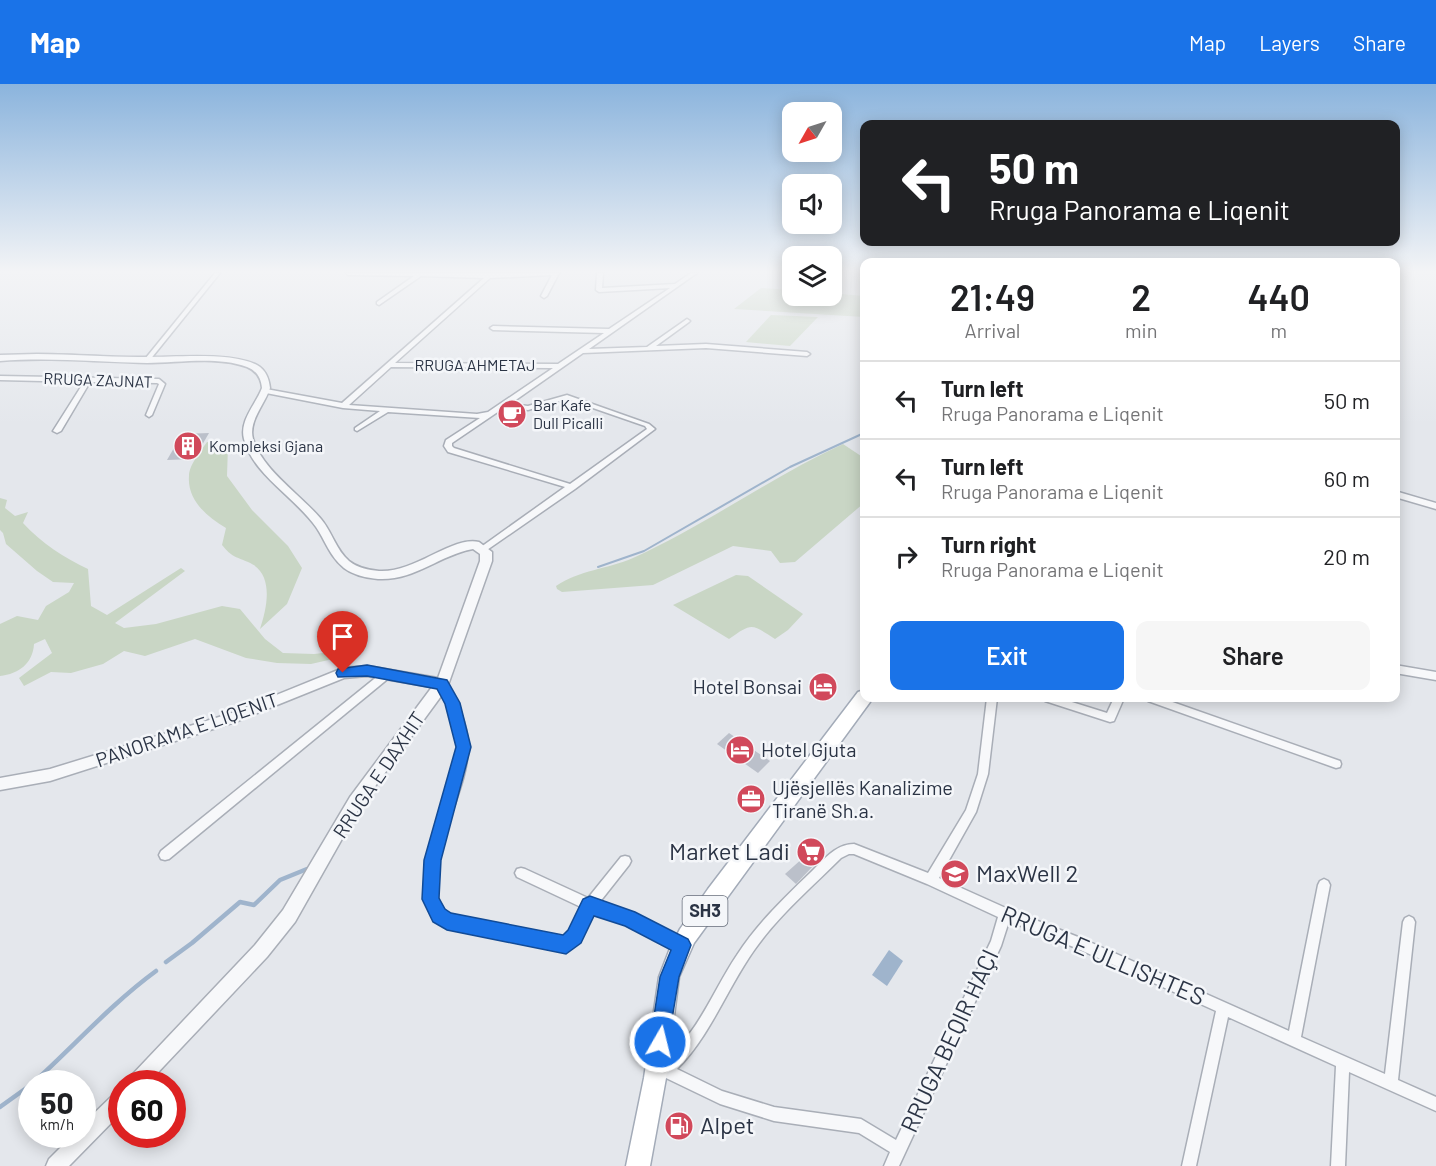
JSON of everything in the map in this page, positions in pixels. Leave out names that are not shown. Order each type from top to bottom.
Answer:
[{"type":"main road","name":"SH3","points":[[638,1166],[660,1075],[669,977],[682,945],[715,896],[860,701]]},
{"type":"street","points":[[147,360],[177,323]]},
{"type":"street","points":[[343,406],[436,323]]},
{"type":"street","points":[[572,487],[451,450],[448,446],[449,442],[622,323]]},
{"type":"street","points":[[648,349],[684,323]]},
{"type":"street","points":[[493,328],[611,331]]},
{"type":"street","points":[[583,351],[706,346],[807,354]]},
{"type":"street","points":[[0,358],[40,355],[224,361],[245,364],[262,374],[266,383],[266,391],[248,426],[247,436],[251,447],[270,472],[319,524],[344,563],[368,573],[396,575],[414,571],[463,546],[475,545],[484,549],[650,430],[650,428],[567,397],[528,408],[505,405]]},
{"type":"street","name":"RRUGA AHMETAJ","points":[[389,365],[561,366]]},
{"type":"street","name":"RRUGA ZAJNAT","points":[[0,378],[161,382],[149,416]]},
{"type":"street","points":[[57,431],[88,380]]},
{"type":"street","points":[[266,391],[343,406],[385,411],[477,416],[490,414]]},
{"type":"street","points":[[357,429],[385,411]]},
{"type":"street","points":[[1400,495],[1436,506]]},
{"type":"street","name":"RRUGA E DAXHIT","points":[[148,1070],[278,932],[300,899],[355,802],[442,684],[486,561],[484,549]]},
{"type":"street","points":[[1400,670],[1436,676]]},
{"type":"street","name":"PANORAMA E LIQENIT","points":[[0,784],[50,774],[235,717],[343,673],[367,671],[442,684]]},
{"type":"street","points":[[165,855],[387,674]]},
{"type":"street","points":[[442,684],[452,703],[464,747],[433,860],[430,889],[434,909],[447,921],[566,945],[574,936],[590,905],[625,861]]},
{"type":"street","points":[[931,880],[971,812],[983,774],[992,702]]},
{"type":"street","points":[[1060,702],[1110,718],[1117,702]]},
{"type":"street","points":[[1162,702],[1336,764]]},
{"type":"street","name":"RRUGA E ULLISHTES","points":[[660,1075],[678,1060],[706,1021],[742,957],[762,930],[842,851],[848,849],[861,850],[1079,944],[1436,1104]]},
{"type":"street","points":[[521,873],[590,905],[629,919],[682,945]]},
{"type":"street","points":[[1294,1041],[1324,885]]},
{"type":"street","name":"RRUGA BEQIR HAÇI","points":[[891,1166],[997,942],[1005,914]]},
{"type":"street","points":[[1391,1084],[1409,922]]},
{"type":"street","points":[[1189,1166],[1223,1009]]},
{"type":"street","points":[[1338,1166],[1343,1063]]},
{"type":"street","points":[[660,1075],[774,1114],[861,1126],[899,1150]]},
{"type":"street","points":[[56,1166],[108,1112]]},
{"type":"green space","points":[[763,323],[812,323],[790,346],[746,342]]},
{"type":"green space","points":[[207,442],[228,446],[227,476],[252,510],[288,546],[302,568],[287,604],[260,629],[267,592],[262,574],[257,567],[225,549],[222,545],[226,528],[205,513],[191,493],[189,485],[191,467]]},
{"type":"green space","points":[[843,444],[860,455],[860,506],[795,562],[780,563],[771,551],[733,546],[653,585],[562,592],[557,589],[556,586],[574,576],[623,562],[660,545]]},
{"type":"green space","points":[[0,498],[7,500],[5,508],[15,516],[28,512],[23,523],[45,543],[88,569],[91,606],[107,615],[181,568],[185,571],[115,623],[124,628],[156,624],[222,606],[240,609],[265,639],[283,653],[314,654],[351,650],[346,656],[311,664],[277,663],[246,658],[195,639],[145,656],[124,651],[103,664],[71,673],[51,672],[24,686],[19,678],[52,653],[45,639],[34,644],[31,657],[24,666],[13,673],[0,676],[0,624],[17,616],[38,620],[46,606],[69,592],[74,583],[53,582],[6,544],[0,530]]},
{"type":"green space","points":[[736,575],[748,576],[803,614],[788,630],[775,639],[752,627],[729,639],[673,605]]},
{"type":"water","points":[[889,950],[903,961],[887,986],[872,975]]},
{"type":"building","name":"Kompleksi Gjana","points":[[209,433],[194,459],[167,460],[182,434]]},
{"type":"building","name":"Hotel Bonsai","points":[[818,675],[838,688],[828,698],[808,685]]},
{"type":"building","name":"Hotel Gjuta","points":[[729,733],[770,761],[758,773],[717,744]]},
{"type":"building","points":[[804,857],[814,865],[796,884],[785,874]]},
{"type":"waterway","points":[[598,567],[644,551],[790,467],[860,435]]},
{"type":"waterway","points":[[166,962],[240,902],[254,905],[280,880],[307,869]]},
{"type":"waterway","points":[[47,1070],[108,1011],[156,971]]},
{"type":"waterway","points":[[0,1107],[18,1094]]},
{"type":"place","name":"Bar Kafe Dull Picalli","points":[[512,414]]},
{"type":"place","name":"Kompleksi Gjana","points":[[188,446]]},
{"type":"place","name":"Hotel Bonsai","points":[[823,687]]},
{"type":"place","name":"Hotel Gjuta","points":[[740,750]]},
{"type":"place","name":"Ujësjellës Kanalizime Tiranë Sh.a.","points":[[751,799]]},
{"type":"place","name":"Market Ladi","points":[[811,852]]},
{"type":"place","name":"MaxWell 2","points":[[955,874]]},
{"type":"place","name":"Alpet","points":[[679,1126]]},
{"type":"route","points":[[343,673],[367,671],[442,684],[452,703],[464,747],[430,878],[430,899],[439,916],[447,921],[566,945],[574,936],[590,905],[629,919],[682,945],[669,977],[660,1042]]}]
